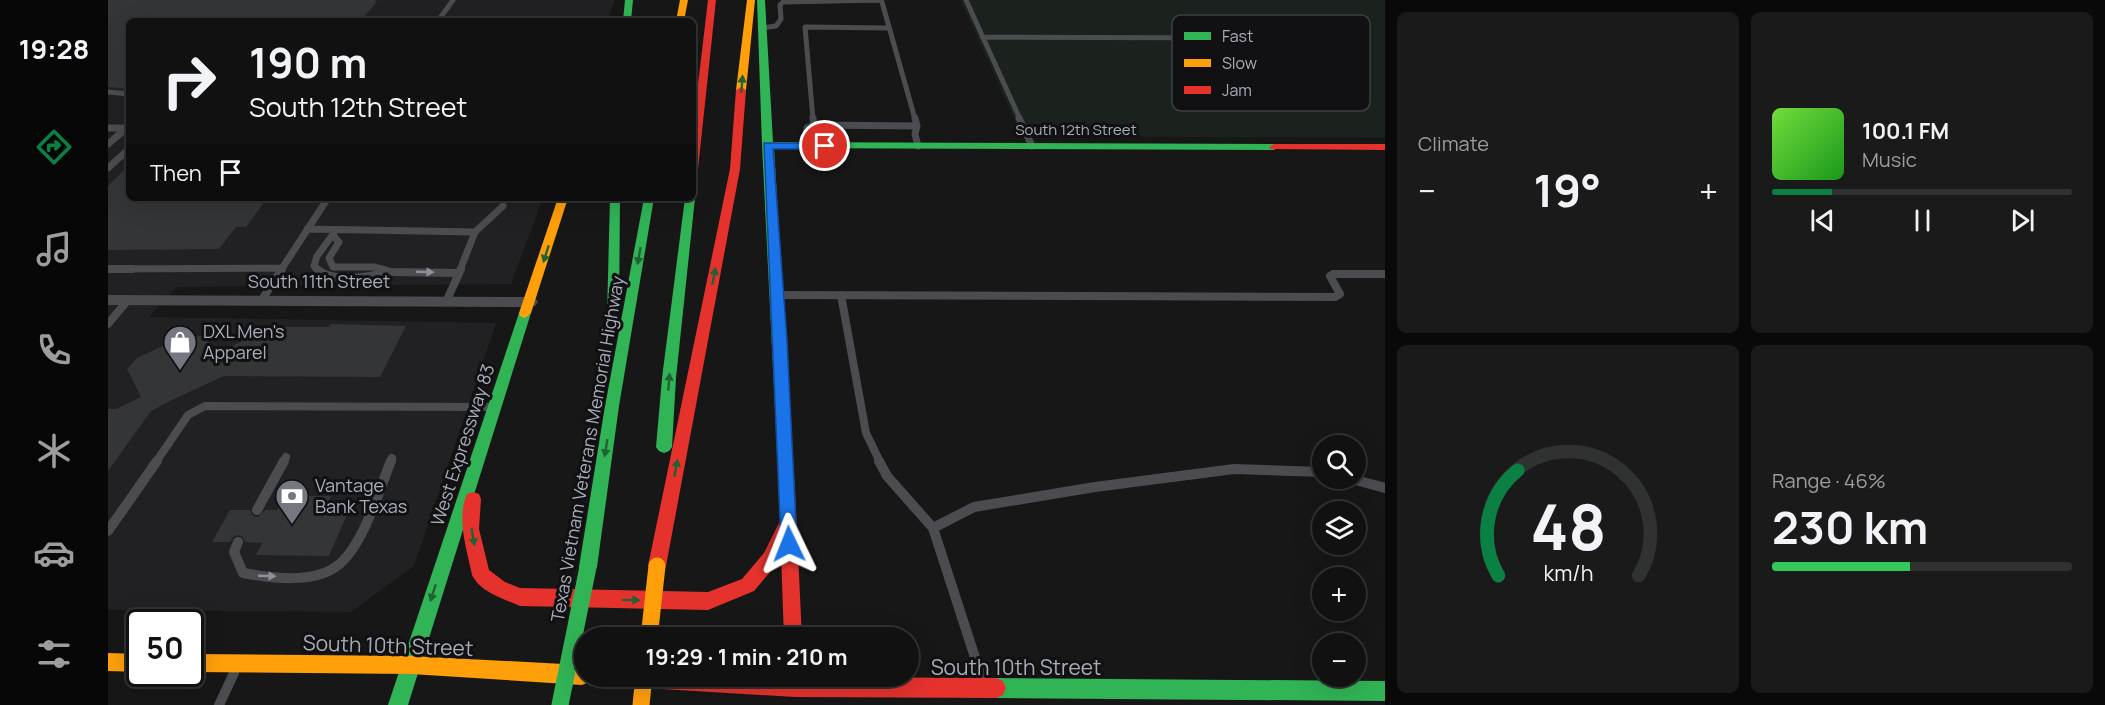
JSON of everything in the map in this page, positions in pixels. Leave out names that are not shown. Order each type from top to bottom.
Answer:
[{"type":"main road","points":[[621,18],[628,0]]},
{"type":"main road","points":[[627,18],[628,0]]},
{"type":"main road","points":[[681,18],[684,0]]},
{"type":"main road","points":[[696,142],[712,0]]},
{"type":"main road","points":[[657,566],[735,170],[746,33],[751,0]]},
{"type":"main road","points":[[761,0],[793,627]]},
{"type":"main road","name":"South 12th Street","points":[[767,146],[1385,147]]},
{"type":"main road","name":"West Expressway 83","points":[[398,705],[476,458],[562,201]]},
{"type":"main road","points":[[612,406],[615,201]]},
{"type":"main road","name":"Texas Vietnam Veterans Memorial Highway","points":[[560,705],[588,567],[612,406],[648,201]]},
{"type":"main road","points":[[650,627],[657,566],[669,378],[690,201]]},
{"type":"main road","points":[[476,458],[471,529],[481,575],[499,588],[520,597],[708,601],[748,585],[770,559],[788,521]]},
{"type":"main road","points":[[108,662],[126,663]]},
{"type":"main road","name":"South 10th Street","points":[[204,663],[411,665],[574,674]]},
{"type":"main road","name":"South 10th Street","points":[[919,686],[985,688],[1005,693],[1058,689],[1385,691]]},
{"type":"main road","points":[[641,705],[643,687]]},
{"type":"main road","points":[[795,687],[795,705]]},
{"type":"street","name":"South 11th Street","points":[[108,300],[530,302]]},
{"type":"lane","points":[[440,18],[453,0]]},
{"type":"lane","points":[[966,0],[1032,146]]},
{"type":"lane","points":[[762,28],[776,26],[781,19],[780,5],[783,2],[881,1],[917,126],[915,134],[918,146]]},
{"type":"lane","points":[[814,125],[805,27],[889,28]]},
{"type":"lane","points":[[982,37],[1172,38]]},
{"type":"lane","points":[[108,92],[126,94]]},
{"type":"lane","points":[[805,146],[807,128],[814,125],[917,126]]},
{"type":"lane","points":[[108,128],[126,127]]},
{"type":"lane","points":[[108,144],[126,129]]},
{"type":"lane","points":[[108,168],[126,152]]},
{"type":"lane","points":[[261,301],[325,201]]},
{"type":"lane","points":[[446,302],[473,242],[475,232],[503,206]]},
{"type":"lane","points":[[307,229],[334,233],[475,232]]},
{"type":"lane","points":[[334,233],[317,256],[314,266],[318,272],[327,276],[369,277],[391,272],[459,273]]},
{"type":"lane","points":[[334,233],[339,242],[329,258],[333,267],[374,267],[391,272]]},
{"type":"lane","points":[[108,269],[282,268]]},
{"type":"lane","points":[[777,295],[1335,297],[1340,294],[1331,281],[1330,276],[1333,274],[1385,274]]},
{"type":"lane","points":[[842,295],[866,433],[887,476],[933,528],[985,688]]},
{"type":"lane","points":[[108,324],[128,300]]},
{"type":"lane","points":[[108,531],[188,415],[196,409],[224,405],[494,407]]},
{"type":"lane","points":[[257,510],[286,457]]},
{"type":"lane","points":[[238,542],[234,552],[243,573],[263,577],[322,574],[340,565],[353,548],[392,458]]},
{"type":"lane","points":[[933,528],[974,507],[1095,487],[1234,470],[1312,472]]},
{"type":"lane","points":[[1366,483],[1385,488]]},
{"type":"lane","points":[[219,705],[239,664]]},
{"type":"lane","points":[[1058,689],[1061,705]]},
{"type":"lane","points":[[1125,689],[1130,705]]},
{"type":"lane","points":[[1220,690],[1226,705]]},
{"type":"lane","points":[[1329,691],[1337,705]]},
{"type":"lane","points":[[1365,691],[1373,705]]},
{"type":"shaded area","points":[[108,0],[615,0],[608,18],[126,18],[126,201],[542,201],[511,284],[177,287],[149,317],[496,323],[414,566],[351,612],[108,610]]},
{"type":"shaded area","points":[[960,0],[1385,0],[1385,138],[1022,136]]},
{"type":"building","points":[[108,0],[376,0],[377,2],[363,18],[126,18],[126,89],[108,87]]},
{"type":"building","points":[[126,168],[126,201],[265,201],[246,227],[236,227],[219,249],[108,250],[108,186]]},
{"type":"building","points":[[331,324],[406,326],[380,377],[224,376],[172,400],[151,411],[108,471],[108,409],[116,409],[141,397],[127,369],[137,358],[184,336],[204,336],[216,354],[244,340],[256,340],[265,327],[329,327]]},
{"type":"building","points":[[308,496],[331,496],[329,501],[353,501],[329,556],[256,555],[262,543],[245,542],[243,537],[238,535],[230,542],[212,542],[230,510],[250,510],[253,516],[258,517],[265,510],[277,510],[282,500],[306,501]]},
{"type":"traffic: fast","points":[[627,18],[629,0]]},
{"type":"traffic: fast","points":[[761,0],[787,490]]},
{"type":"traffic: fast","points":[[767,145],[1274,147]]},
{"type":"traffic: fast","points":[[613,315],[615,201]]},
{"type":"traffic: fast","points":[[588,567],[612,406],[648,201]]},
{"type":"traffic: fast","points":[[664,447],[669,378],[690,201]]},
{"type":"traffic: fast","points":[[398,705],[525,313]]},
{"type":"traffic: fast","points":[[560,705],[588,567]]},
{"type":"traffic: fast","points":[[996,688],[1385,691]]},
{"type":"traffic: slow","points":[[681,18],[684,0]]},
{"type":"traffic: slow","points":[[741,90],[751,0]]},
{"type":"traffic: slow","points":[[525,313],[562,201]]},
{"type":"traffic: slow","points":[[650,627],[657,566]]},
{"type":"traffic: slow","points":[[108,662],[126,663]]},
{"type":"traffic: slow","points":[[204,663],[411,665],[574,675]]},
{"type":"traffic: slow","points":[[641,705],[643,687]]},
{"type":"traffic: jam","points":[[696,142],[712,0]]},
{"type":"traffic: jam","points":[[657,566],[735,169],[741,90]]},
{"type":"traffic: jam","points":[[1274,147],[1385,147]]},
{"type":"traffic: jam","points":[[787,490],[793,627]]},
{"type":"traffic: jam","points":[[473,499],[471,529],[481,575],[499,588],[520,597],[708,601],[748,585],[770,559],[787,524]]},
{"type":"traffic: jam","points":[[795,687],[996,688]]},
{"type":"place","name":"DXL Men's Apparel","points":[[180,371]]},
{"type":"place","name":"Vantage Bank Texas","points":[[292,525]]},
{"type":"route","points":[[789,544],[780,340],[767,146],[825,146]]}]
